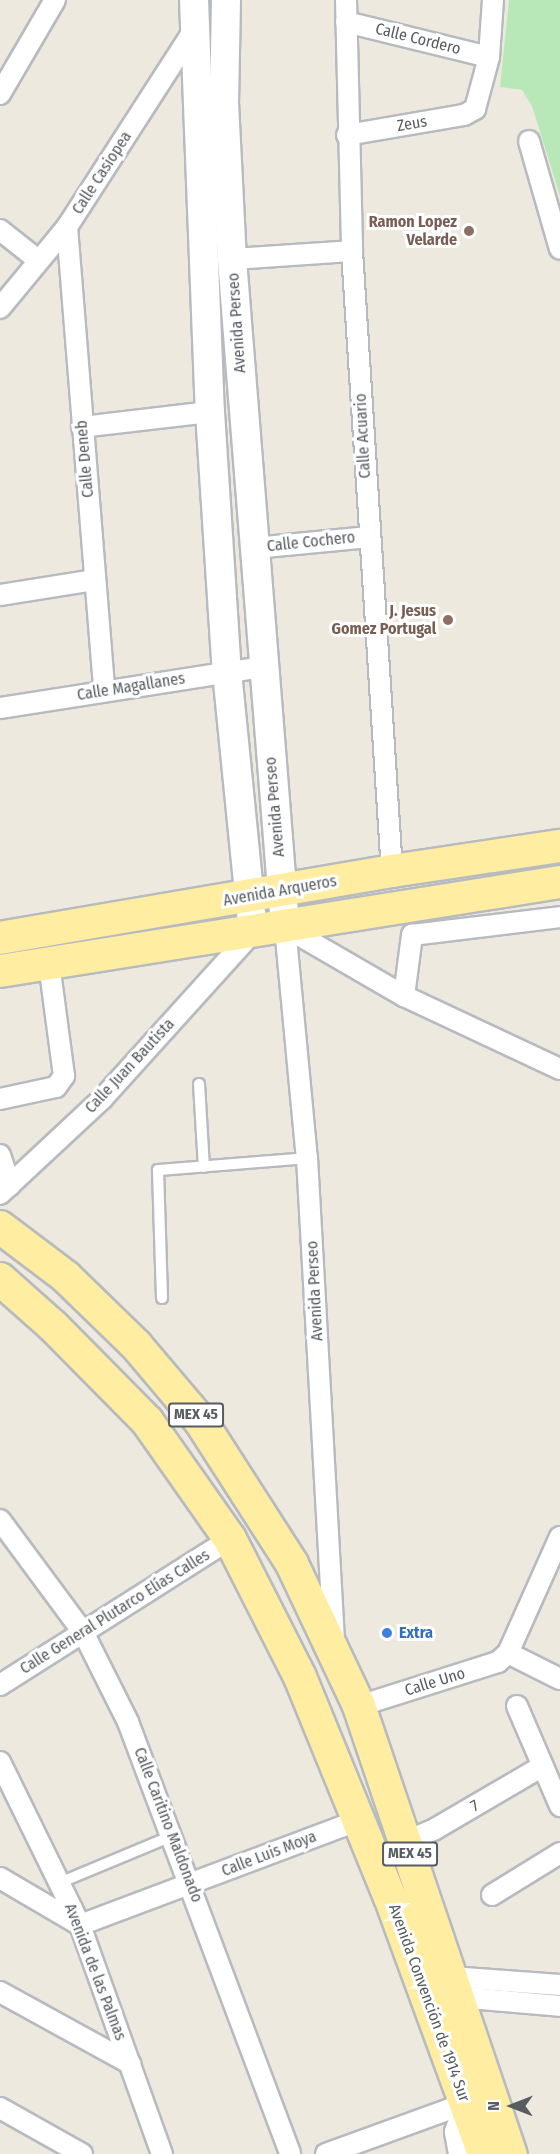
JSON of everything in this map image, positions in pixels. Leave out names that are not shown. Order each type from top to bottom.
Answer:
[{"type":"main road","name":"Avenida Perseo","points":[[226,0],[224,103],[232,259],[285,927]]},
{"type":"main road","name":"Avenida Perseo","points":[[193,1],[210,412],[227,672],[253,932]]},
{"type":"main road","name":"Avenida Arqueros","points":[[0,938],[392,871],[560,846]]},
{"type":"main road","points":[[0,971],[560,882]]},
{"type":"main road","name":"MEX 45","points":[[0,1227],[66,1277],[136,1345],[201,1422],[292,1564],[359,1706],[454,1987]]},
{"type":"main road","name":"MEX 45","points":[[0,1280],[53,1326],[147,1421],[230,1539],[300,1677],[357,1821]]},
{"type":"main road","name":"Avenida Convención de 1914 Sur","points":[[357,1821],[390,1897],[484,2154]]},
{"type":"main road","name":"Avenida Convención de 1914 Sur","points":[[454,1987],[511,2154]]},
{"type":"main road","name":"Avenida Convención de 1914 Sur","points":[[463,2154],[459,2132],[467,2106]]},
{"type":"street","points":[[0,94],[55,0]]},
{"type":"street","name":"Calle Acuario","points":[[346,0],[346,135],[352,251],[392,871]]},
{"type":"street","points":[[489,57],[493,0]]},
{"type":"street","name":"Calle Cordero","points":[[346,22],[489,57]]},
{"type":"street","name":"Calle Casiopea","points":[[0,308],[68,227],[194,30]]},
{"type":"street","name":"Zeus","points":[[346,135],[464,115],[475,109],[489,57]]},
{"type":"street","points":[[529,141],[560,249]]},
{"type":"street","name":"Calle Deneb","points":[[68,227],[104,690]]},
{"type":"street","points":[[0,230],[38,260]]},
{"type":"street","points":[[232,259],[352,251]]},
{"type":"street","points":[[82,427],[210,412]]},
{"type":"street","name":"Calle Cochero","points":[[254,548],[369,537]]},
{"type":"street","points":[[0,595],[95,580]]},
{"type":"street","name":"Calle Magallanes","points":[[0,708],[263,667]]},
{"type":"street","points":[[404,996],[412,935],[560,918]]},
{"type":"street","points":[[285,927],[404,996],[560,1069]]},
{"type":"street","name":"Avenida Perseo","points":[[285,927],[308,1158],[334,1650]]},
{"type":"street","name":"Calle Juan Bautista","points":[[5,1190],[103,1098],[253,932]]},
{"type":"street","points":[[0,1099],[56,1087],[64,1076],[49,963]]},
{"type":"street","points":[[0,1155],[5,1190]]},
{"type":"street","name":"Calle Caritino Maldonado","points":[[0,1520],[84,1632],[128,1722],[191,1883],[290,2154]]},
{"type":"street","points":[[560,1537],[508,1653],[560,1679]]},
{"type":"street","name":"Calle General Plutarco Elías Calles","points":[[0,1685],[230,1539]]},
{"type":"street","name":"Calle Uno","points":[[359,1706],[498,1662],[508,1653]]},
{"type":"street","points":[[517,1706],[560,1806]]},
{"type":"street","name":"Avenida de las Palmas","points":[[0,1762],[80,1925],[162,2154]]},
{"type":"street","name":"7","points":[[406,1841],[435,1829],[543,1767]]},
{"type":"street","name":"Calle Luis Moya","points":[[80,1925],[357,1821]]},
{"type":"street","points":[[492,1895],[560,1853]]},
{"type":"street","points":[[0,1878],[80,1925]]},
{"type":"street","points":[[454,1987],[560,1985]]},
{"type":"street","points":[[454,1987],[560,2006]]},
{"type":"street","points":[[0,1992],[131,2064]]},
{"type":"street","points":[[326,2154],[467,2106]]},
{"type":"street","points":[[0,2108],[82,2154]]},
{"type":"lane","points":[[200,1084],[204,1167]]},
{"type":"lane","points":[[162,1298],[158,1170],[308,1158]]},
{"type":"lane","points":[[59,1883],[172,1836]]},
{"type":"green space","points":[[509,0],[560,0],[560,196],[532,106],[522,90],[500,87]]},
{"type":"place","name":"Ramon Lopez Velarde","points":[[469,231]]},
{"type":"place","name":"J. Jesus Gomez Portugal","points":[[448,620]]},
{"type":"place","name":"Extra","points":[[387,1633]]}]
